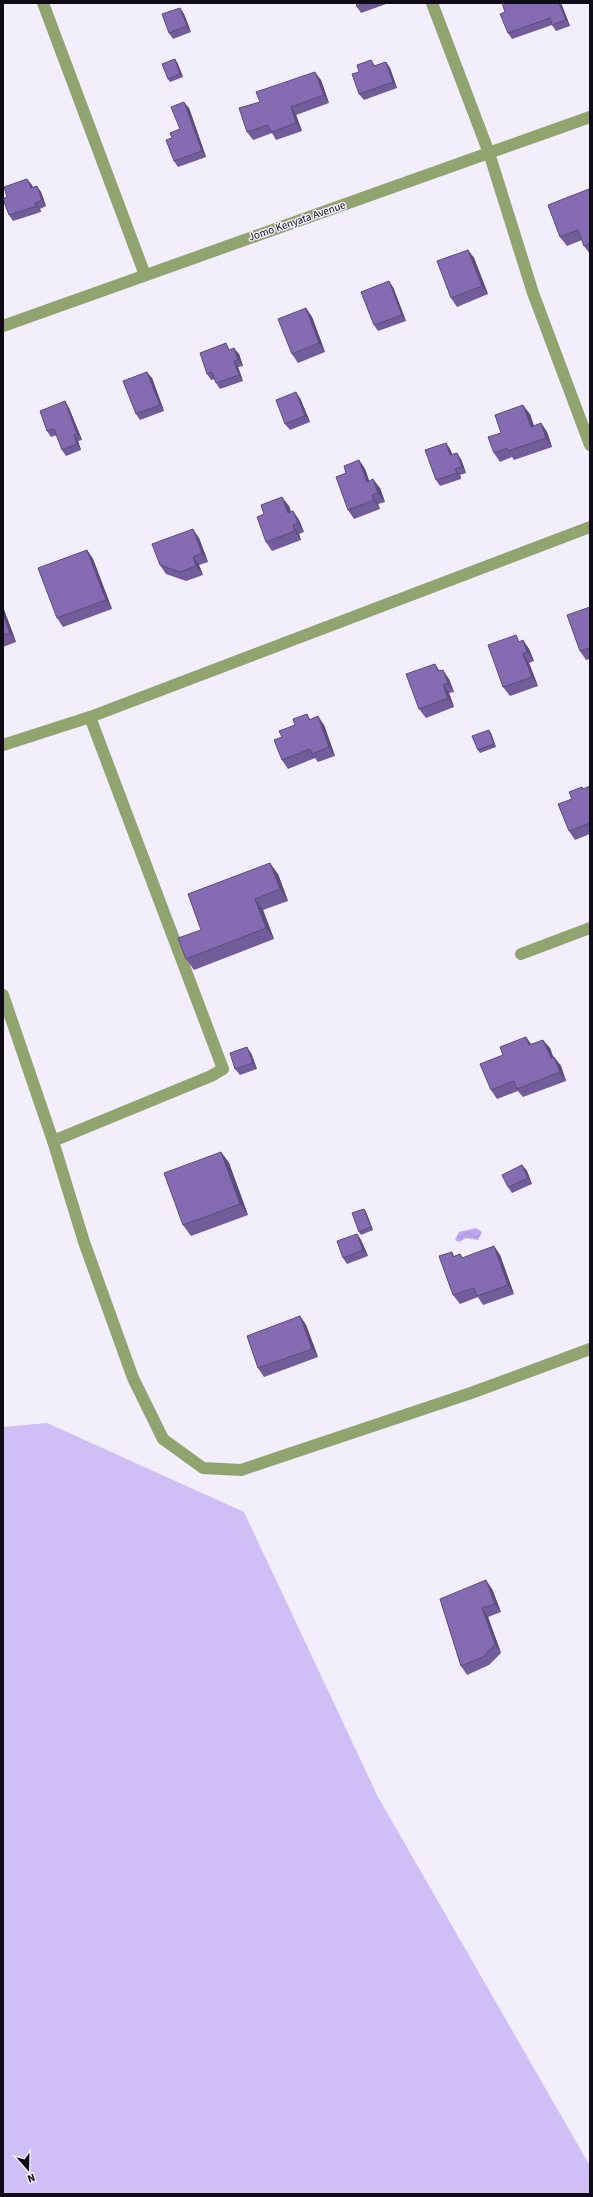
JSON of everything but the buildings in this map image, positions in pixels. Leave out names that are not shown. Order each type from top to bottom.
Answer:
[{"type":"street","points":[[43,3],[145,275]]},
{"type":"street","points":[[432,3],[489,153],[533,293],[590,445]]},
{"type":"street","name":"Jomo Kenyata Avenue","points":[[3,326],[590,117]]},
{"type":"street","points":[[3,745],[90,717],[590,527]]},
{"type":"street","points":[[53,1141],[211,1076],[223,1069],[90,717]]},
{"type":"street","points":[[521,954],[590,928]]},
{"type":"street","points":[[3,995],[53,1141],[84,1242],[133,1378],[163,1438],[203,1468],[240,1470],[471,1393],[590,1349]]},
{"type":"shaded area","points":[[47,1423],[244,1512],[378,1797],[590,2166],[590,2194],[3,2194],[3,1427]]},
{"type":"water","points":[[476,1228],[482,1232],[478,1240],[466,1238],[459,1242],[455,1240],[459,1232]]}]
